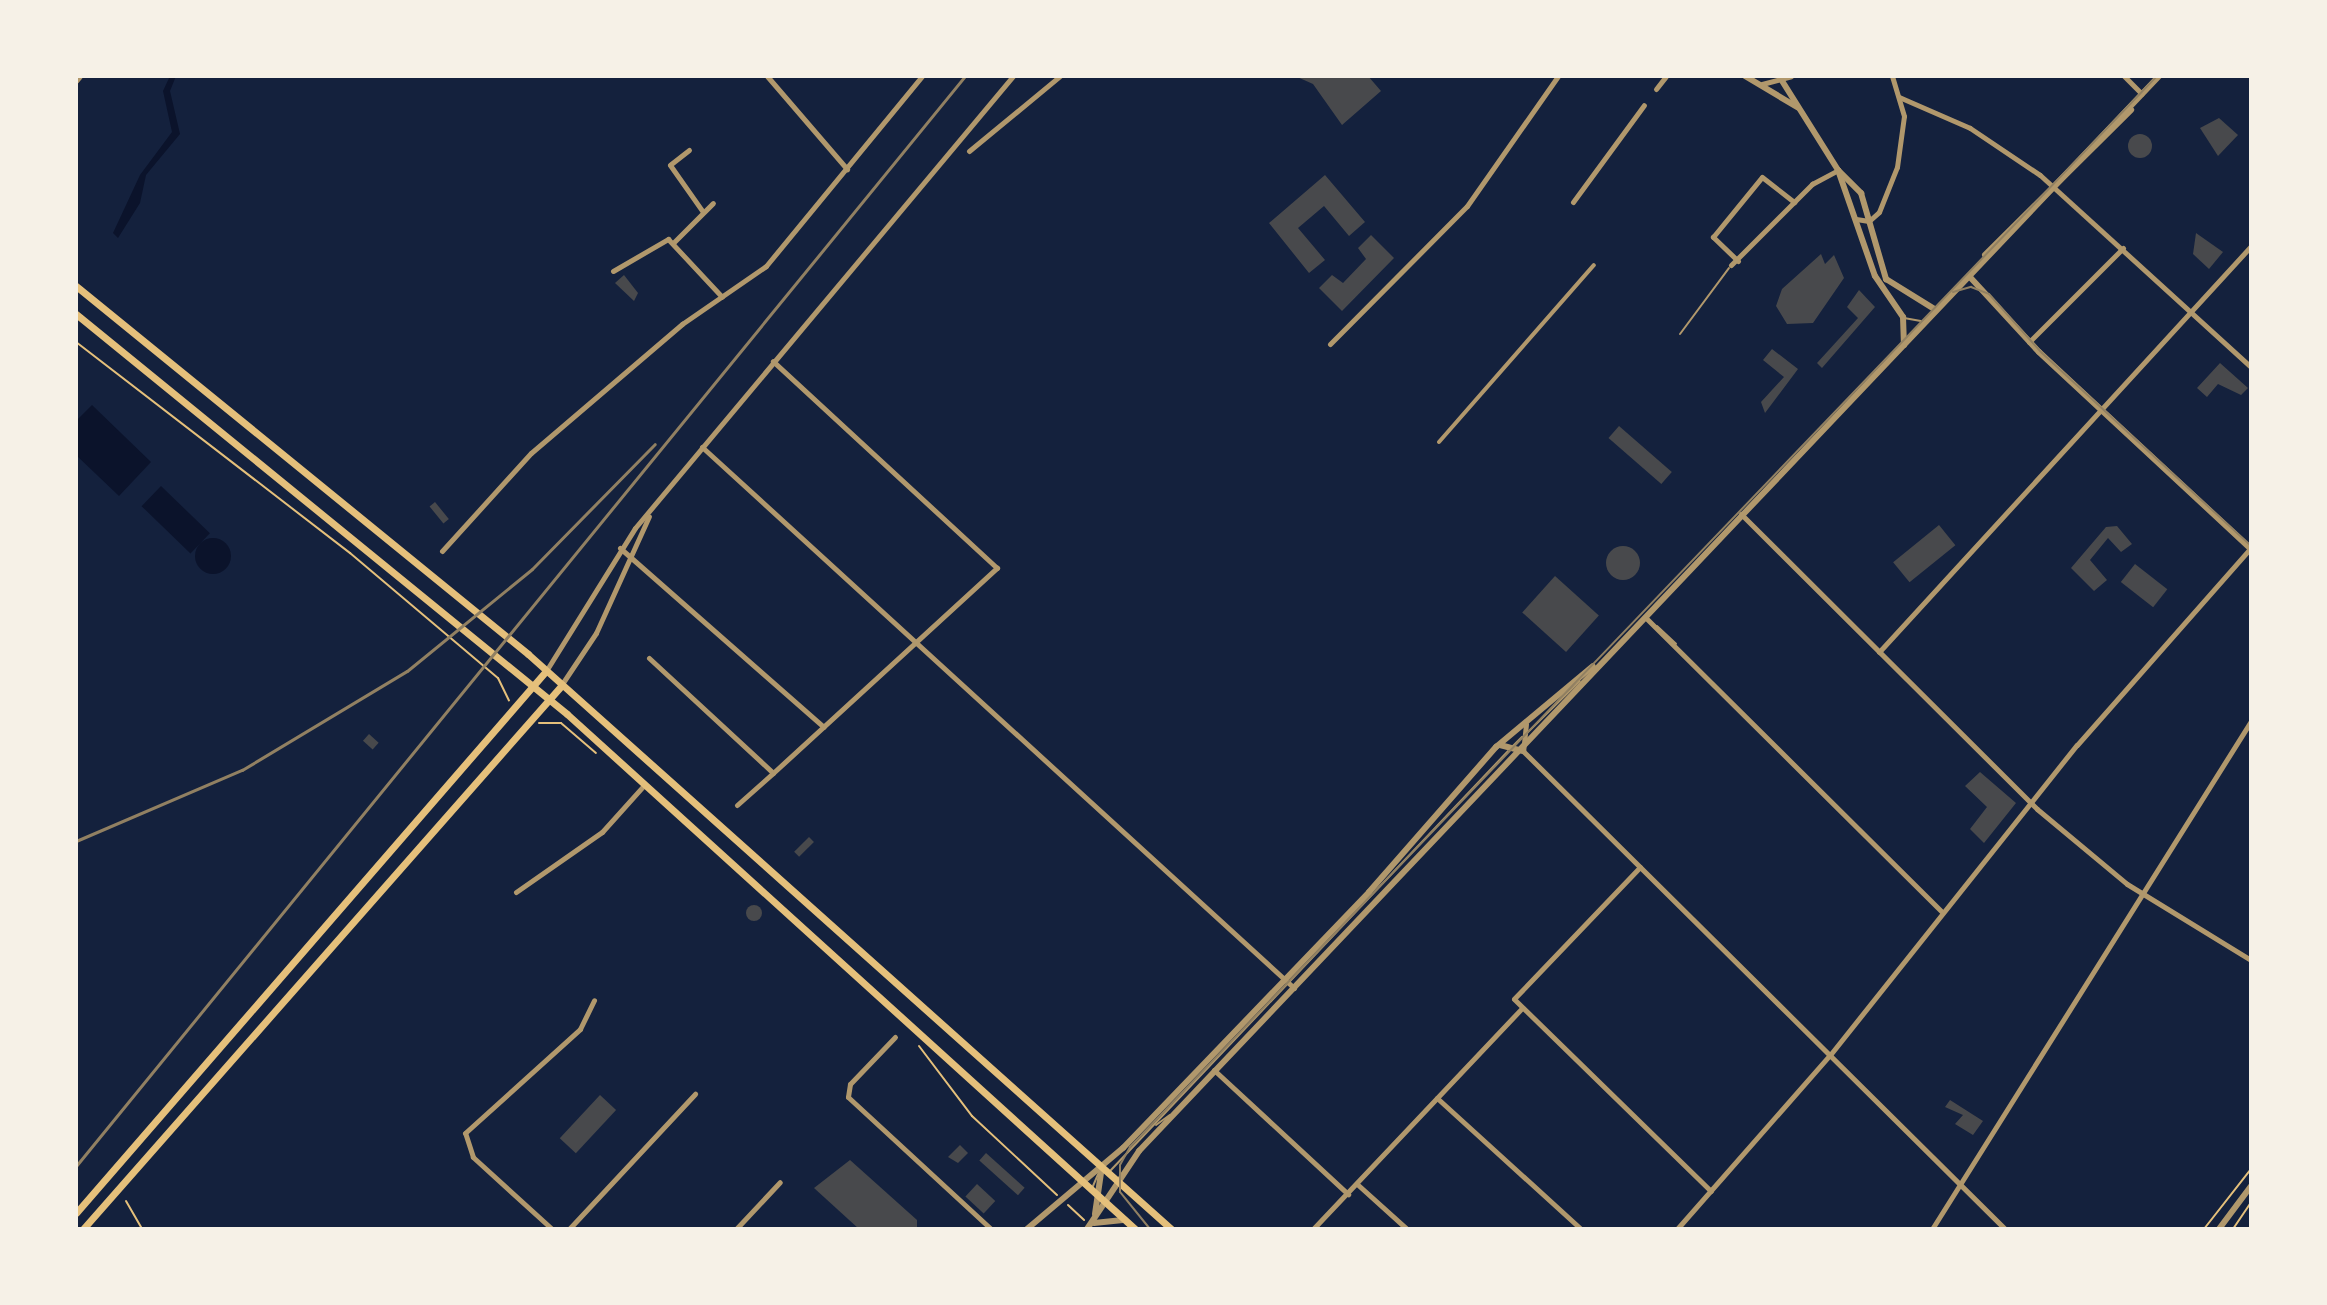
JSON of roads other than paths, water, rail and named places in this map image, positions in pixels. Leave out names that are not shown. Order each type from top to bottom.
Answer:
[{"type":"main road","points":[[76,286],[531,658],[1171,1229]]},
{"type":"main road","points":[[76,314],[567,714],[1135,1229]]},
{"type":"main road","points":[[76,1213],[546,671]]},
{"type":"main road","points":[[83,1229],[562,685]]},
{"type":"street","points":[[76,81],[80,76]]},
{"type":"street","points":[[767,76],[847,169]]},
{"type":"street","points":[[442,551],[531,453],[722,297],[766,266],[922,76]]},
{"type":"street","points":[[546,671],[620,548],[1013,76]]},
{"type":"street","points":[[969,151],[1060,76]]},
{"type":"street","points":[[1330,344],[1467,206],[1558,76]]},
{"type":"street","points":[[1656,89],[1666,76]]},
{"type":"street","points":[[1746,76],[1761,80],[1791,76]]},
{"type":"street","points":[[1869,221],[1897,167],[1899,97],[1892,76]]},
{"type":"street","points":[[2124,76],[2142,94]]},
{"type":"street","points":[[1027,1229],[1081,1182],[1105,1169],[1289,984],[1377,901],[1523,751],[1596,664],[2159,76]]},
{"type":"street","points":[[1780,78],[1838,170],[1861,193],[1886,279],[1936,310]]},
{"type":"street","points":[[1761,80],[1799,108]]},
{"type":"street","points":[[1899,97],[1978,132],[2054,186],[2251,367]]},
{"type":"street","points":[[1573,202],[1644,105]]},
{"type":"street","points":[[689,150],[670,165],[703,212]]},
{"type":"street","points":[[1794,202],[1762,177],[1713,237],[1734,263],[1794,202],[1838,170]]},
{"type":"street","points":[[1838,170],[1875,276],[1903,317],[1904,345]]},
{"type":"street","points":[[674,242],[713,203]]},
{"type":"street","points":[[1852,216],[1869,221]]},
{"type":"street","points":[[613,271],[656,241],[674,242],[722,297]]},
{"type":"street","points":[[1879,652],[2251,246]]},
{"type":"street","points":[[2029,342],[2123,248]]},
{"type":"street","points":[[1439,442],[1594,265]]},
{"type":"street","points":[[1677,1229],[1830,1055],[2030,802],[2250,549],[2029,342],[1969,276]]},
{"type":"street","points":[[737,805],[997,568],[773,361]]},
{"type":"street","points":[[702,447],[1289,984]]},
{"type":"street","points":[[562,685],[600,626],[630,552],[655,505]]},
{"type":"street","points":[[1741,514],[2030,802],[2142,893],[2250,958]]},
{"type":"street","points":[[620,548],[630,552],[824,727]]},
{"type":"street","points":[[1644,615],[1942,912]]},
{"type":"street","points":[[649,658],[773,773]]},
{"type":"street","points":[[1089,1227],[1102,1201],[1118,1180],[1496,747],[1596,664]]},
{"type":"street","points":[[1523,751],[1521,738],[1529,717]]},
{"type":"street","points":[[1932,1229],[2251,721]]},
{"type":"street","points":[[1496,747],[1514,745],[1523,751],[2005,1229]]},
{"type":"street","points":[[516,892],[602,832],[646,783]]},
{"type":"street","points":[[1640,867],[1516,992],[1521,1009],[1711,1191]]},
{"type":"street","points":[[552,1229],[473,1157],[465,1133],[580,1029],[594,1000]]},
{"type":"street","points":[[1313,1229],[1521,1009]]},
{"type":"street","points":[[895,1037],[852,1081],[848,1097],[991,1229]]},
{"type":"street","points":[[1214,1070],[1348,1194]]},
{"type":"street","points":[[569,1229],[695,1094]]},
{"type":"street","points":[[1437,1098],[1581,1229]]},
{"type":"street","points":[[1102,1201],[1101,1180],[1105,1169]]},
{"type":"street","points":[[736,1229],[780,1182]]},
{"type":"street","points":[[1357,1184],[1407,1229]]},
{"type":"street","points":[[2219,1229],[2251,1186]]},
{"type":"street","points":[[1089,1227],[1123,1220]]},
{"type":"lane","points":[[1680,334],[1734,263]]},
{"type":"lane","points":[[1903,317],[1925,322]]},
{"type":"lane","points":[[1654,626],[1676,644]]},
{"type":"lane","points":[[1090,1191],[1105,1169],[1151,1128],[1514,745],[1596,664]]},
{"type":"lane","points":[[1377,901],[1400,867]]},
{"type":"lane","points":[[1151,1128],[1180,1107]]},
{"type":"lane","points":[[1090,1191],[1101,1180]]},
{"type":"water","points":[[170,76],[176,76],[170,91],[180,134],[146,175],[140,203],[118,238],[113,233],[140,175],[172,132],[163,91]]},
{"type":"water","points":[[92,405],[151,462],[119,496],[76,455],[76,421]]},
{"type":"water","points":[[161,486],[210,533],[190,553],[142,506]]},
{"type":"water","points":[[213,538],[225,544],[231,556],[225,568],[213,574],[201,568],[195,556],[201,544]]},
{"type":"tram line","points":[[1150,1229],[1120,1192],[1120,1165],[1130,1147],[2157,76]]},
{"type":"tram line","points":[[1953,292],[1971,287],[1989,294],[2042,353],[2251,546]]},
{"type":"railway","points":[[76,1166],[965,76]]},
{"type":"railway","points":[[76,841],[242,770],[407,671],[532,569],[655,444]]}]
